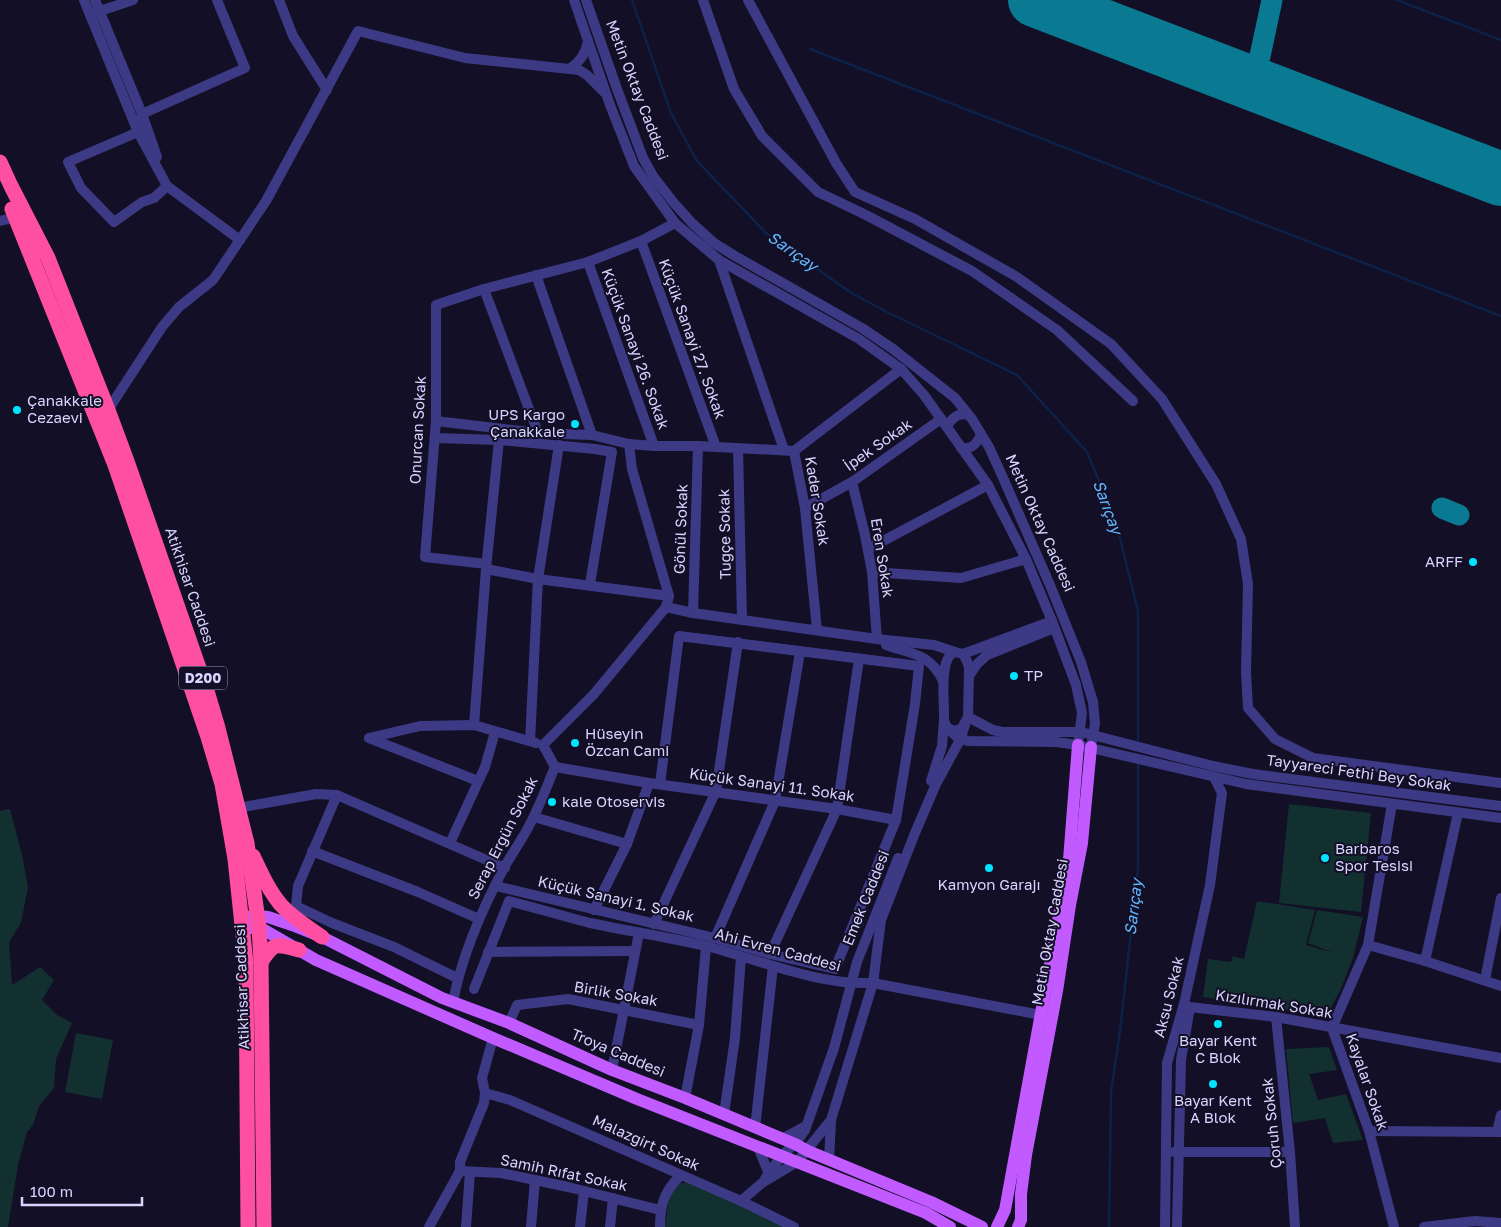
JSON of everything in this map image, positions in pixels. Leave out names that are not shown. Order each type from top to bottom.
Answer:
[{"type":"highway","name":"Atikhisar Caddesi","points":[[0,162],[48,258],[60,309],[208,737],[222,784],[230,822],[246,963],[248,1227]]},
{"type":"highway","name":"Atikhisar Caddesi","points":[[0,188],[16,216],[108,410],[207,691],[218,728],[247,843],[258,922],[261,962],[264,1227]]},
{"type":"highway","points":[[247,843],[267,884],[280,904],[295,918],[322,937]]},
{"type":"highway","points":[[261,962],[270,948],[280,945],[299,950]]},
{"type":"main road","name":"Metin Oktay Caddesi","points":[[996,1227],[1005,1210],[1089,747]]},
{"type":"main road","name":"Metin Oktay Caddesi","points":[[1018,1227],[1021,1220],[1020,1194],[1026,1156],[1082,843],[1089,747]]},
{"type":"main road","name":"Troya Caddesi","points":[[242,923],[258,922],[268,917],[322,937],[453,1002],[509,1023],[612,1070],[795,1144],[930,1202],[982,1227]]},
{"type":"main road","points":[[258,922],[316,960],[637,1099],[926,1213],[950,1227]]},
{"type":"street","points":[[84,0],[95,13],[142,114],[167,186]]},
{"type":"street","points":[[95,0],[95,13],[138,132],[167,186],[240,240]]},
{"type":"street","points":[[95,13],[133,0]]},
{"type":"street","points":[[142,114],[245,68],[217,0]]},
{"type":"street","points":[[280,0],[293,36],[327,90]]},
{"type":"street","name":"Metin Oktay Caddesi","points":[[574,0],[607,96],[634,166],[674,223],[719,260],[859,339],[901,369],[924,395],[988,485],[1026,559],[1053,625],[1076,685],[1082,713],[1081,732],[1089,747]]},
{"type":"street","name":"Metin Oktay Caddesi","points":[[586,0],[643,158],[653,176],[692,223],[714,243],[862,328],[893,349],[955,398],[968,414],[989,447],[1050,585],[1081,662],[1093,702],[1095,723],[1095,734],[1089,747]]},
{"type":"street","points":[[703,0],[734,89],[762,136],[818,192],[972,271],[1057,330],[1133,400]]},
{"type":"street","points":[[748,0],[836,163],[855,192],[915,219],[1017,277],[1111,344],[1162,400],[1216,484],[1241,540],[1248,584],[1246,672],[1248,708],[1275,739],[1313,758],[1501,783]]},
{"type":"street","points":[[108,410],[162,327],[179,306],[213,280],[266,201],[358,31],[465,58],[579,70],[587,75],[607,96]]},
{"type":"street","points":[[571,68],[579,62],[586,52],[588,41]]},
{"type":"street","points":[[138,132],[142,114]]},
{"type":"street","points":[[138,132],[68,162],[80,188],[114,222],[142,202],[154,198],[167,186]]},
{"type":"street","points":[[0,221],[16,216]]},
{"type":"street","points":[[538,433],[484,289],[588,262],[641,241],[674,223]]},
{"type":"street","name":"Küçük Sanayi 27. Sokak","points":[[641,241],[716,447]]},
{"type":"street","points":[[436,421],[538,433],[592,435],[629,444],[789,450],[719,260]]},
{"type":"street","name":"Küçük Sanayi 26. Sokak","points":[[588,262],[654,446]]},
{"type":"street","points":[[536,275],[592,435]]},
{"type":"street","name":"Onurcan Sokak","points":[[484,289],[436,305],[436,438],[425,557],[486,567]]},
{"type":"street","name":"Kader Sokak","points":[[817,630],[805,508],[789,450],[901,369]]},
{"type":"street","name":"İpek Sokak","points":[[805,508],[852,482],[955,416],[968,414]]},
{"type":"street","points":[[961,448],[966,449],[976,444],[981,434]]},
{"type":"street","points":[[436,438],[499,440],[595,448],[612,452],[590,584]]},
{"type":"street","points":[[474,725],[486,567],[499,440]]},
{"type":"street","points":[[478,781],[369,738],[420,726],[474,725],[544,745],[594,694],[666,607],[669,596],[632,469],[629,444]]},
{"type":"street","points":[[530,741],[538,579],[559,446]]},
{"type":"street","name":"Gönül Sokak","points":[[693,613],[698,446]]},
{"type":"street","name":"Tuğçe Sokak","points":[[738,448],[742,620]]},
{"type":"street","name":"Eren Sokak","points":[[852,482],[872,572],[877,639]]},
{"type":"street","points":[[868,548],[988,485]]},
{"type":"street","points":[[872,572],[961,578],[1026,559]]},
{"type":"street","points":[[486,567],[538,579],[590,584],[669,596]]},
{"type":"street","points":[[666,607],[742,620],[934,645],[959,653],[969,665],[966,721],[961,738],[936,784],[881,920],[873,983],[831,1120],[829,1160]]},
{"type":"street","points":[[959,653],[1053,625]]},
{"type":"street","points":[[969,677],[977,664],[987,654],[1053,625]]},
{"type":"street","points":[[660,784],[679,636],[919,666],[915,704],[896,820]]},
{"type":"street","points":[[877,639],[887,646],[909,651],[925,658],[936,669],[944,682]]},
{"type":"street","points":[[654,924],[716,791],[738,642]]},
{"type":"street","points":[[715,938],[775,801],[800,652]]},
{"type":"street","name":"Emek Caddesi","points":[[762,1183],[782,1155],[795,1144],[807,1125],[834,1048],[851,984],[879,903],[935,773],[946,724],[944,682],[946,660],[951,653],[959,653]]},
{"type":"street","points":[[770,954],[837,809],[859,660]]},
{"type":"street","points":[[946,724],[955,731],[959,730],[966,721]]},
{"type":"street","name":"Tayyareci Fethi Bey Sokak","points":[[966,721],[1002,732],[1081,732],[1095,734],[1213,766],[1253,774],[1501,806]]},
{"type":"street","points":[[946,724],[952,733],[961,738]]},
{"type":"street","points":[[450,843],[485,767],[495,732]]},
{"type":"street","name":"Tayyareci Fethi Bey Sokak","points":[[961,738],[968,740],[1056,742],[1089,747],[1263,787],[1501,818]]},
{"type":"street","name":"Serap Ergün Sokak","points":[[453,1002],[457,978],[467,949],[504,868],[534,817],[555,766],[544,745]]},
{"type":"street","name":"Küçük Sanayi 11. Sokak","points":[[555,766],[649,783],[837,809],[896,820]]},
{"type":"street","name":"Aksu Sokak","points":[[1164,1227],[1167,1063],[1184,1004],[1210,885],[1222,793],[1214,777]]},
{"type":"street","points":[[594,910],[627,844],[649,783]]},
{"type":"street","points":[[238,808],[316,794],[337,795],[504,868]]},
{"type":"street","points":[[337,795],[298,886],[296,906],[394,946],[457,978]]},
{"type":"street","name":"Kayalar Sokak","points":[[1392,804],[1368,945],[1332,1028],[1369,1131],[1394,1227]]},
{"type":"street","points":[[1425,961],[1458,813]]},
{"type":"street","points":[[534,817],[627,844]]},
{"type":"street","name":"Küçük Sanayi 1. Sokak","points":[[496,886],[715,938],[770,954],[835,969],[896,820]]},
{"type":"street","points":[[312,851],[418,892],[480,919]]},
{"type":"street","points":[[1485,980],[1501,898]]},
{"type":"street","name":"Ahi Evren Caddesi","points":[[488,952],[509,901],[588,922],[706,946],[806,975],[851,984],[873,983],[1041,1015]]},
{"type":"street","points":[[612,1070],[639,933]]},
{"type":"street","points":[[1368,945],[1425,961],[1501,986]]},
{"type":"street","points":[[685,1098],[699,1025],[706,946]]},
{"type":"street","points":[[474,990],[488,952],[635,951]]},
{"type":"street","points":[[724,1114],[735,1038],[741,957]]},
{"type":"street","points":[[755,1128],[773,966]]},
{"type":"street","name":"Birlik Sokak","points":[[509,1023],[517,1005],[568,999],[699,1025]]},
{"type":"street","name":"Aksu Sokak","points":[[1178,1227],[1181,1060],[1190,1007]]},
{"type":"street","name":"Kızılırmak Sokak","points":[[1190,1007],[1276,1017],[1501,1058]]},
{"type":"street","name":"Çoruh Sokak","points":[[1276,1017],[1290,1152],[1295,1227]]},
{"type":"street","points":[[466,1227],[465,1171],[460,1162],[484,1103],[485,1093],[482,1078],[493,1038]]},
{"type":"street","name":"Malazgirt Sokak","points":[[485,1093],[510,1100],[741,1200],[794,1227]]},
{"type":"street","points":[[1369,1131],[1499,1132],[1501,1115]]},
{"type":"street","points":[[741,1200],[762,1183],[797,1162],[808,1151],[831,1120]]},
{"type":"street","points":[[782,1139],[807,1125]]},
{"type":"street","points":[[758,1146],[769,1174]]},
{"type":"street","points":[[1165,1152],[1290,1152]]},
{"type":"street","points":[[430,1227],[465,1171]]},
{"type":"street","name":"Samih Rıfat Sokak","points":[[465,1171],[501,1173],[660,1210]]},
{"type":"street","points":[[660,1227],[660,1210],[670,1186],[681,1175]]},
{"type":"street","points":[[530,1227],[535,1180]]},
{"type":"street","points":[[580,1227],[584,1191]]},
{"type":"street","points":[[610,1227],[613,1198]]},
{"type":"street","points":[[1424,1227],[1501,1223]]},
{"type":"green space","name":"Barbaros Spor Tesisi","points":[[1289,804],[1371,813],[1361,912],[1279,903]]},
{"type":"green space","points":[[10,809],[28,887],[21,923],[9,942],[12,985],[40,967],[54,980],[42,1000],[57,1015],[72,1023],[56,1059],[54,1088],[39,1106],[33,1125],[27,1132],[18,1165],[8,1227],[0,1227],[0,811]]},
{"type":"green space","points":[[1257,901],[1315,910],[1306,945],[1334,953],[1308,943],[1317,910],[1363,917],[1353,958],[1340,991],[1326,1016],[1203,997],[1208,959],[1231,962],[1233,956],[1244,959]]},
{"type":"green space","points":[[76,1033],[113,1040],[102,1099],[65,1092]]},
{"type":"green space","points":[[1329,1047],[1337,1070],[1309,1074],[1318,1100],[1346,1094],[1363,1140],[1333,1143],[1325,1118],[1293,1123],[1286,1049]]},
{"type":"green space","points":[[689,1181],[787,1227],[665,1227],[669,1197],[679,1184]]},
{"type":"waterway","name":"Sarıçay","points":[[632,0],[671,113],[697,161],[766,233],[853,294],[1017,375],[1087,452],[1116,522],[1138,611],[1138,743]]},
{"type":"waterway","points":[[1397,0],[1501,40]]},
{"type":"waterway","points":[[810,49],[1501,316]]},
{"type":"waterway","name":"Sarıçay","points":[[1109,1227],[1111,1092],[1120,1031],[1138,869],[1138,761]]},
{"type":"taxiway","points":[[1254,84],[1272,0]]},
{"type":"taxiway","points":[[1442,508],[1459,515]]},
{"type":"runway","points":[[1035,0],[1501,179]]},
{"type":"place","name":"Çanakkale Cezaevi","points":[[17,410]]},
{"type":"place","name":"UPS Kargo Çanakkale","points":[[575,424]]},
{"type":"place","name":"ARFF","points":[[1473,562]]},
{"type":"place","name":"TP","points":[[1014,676]]},
{"type":"place","name":"Hüseyin Özcan Cami","points":[[575,743]]},
{"type":"place","name":"kale Otoservis","points":[[552,802]]},
{"type":"place","name":"Barbaros Spor Tesisi","points":[[1325,858]]},
{"type":"place","name":"Kamyon Garajı","points":[[989,868]]},
{"type":"place","name":"Bayar Kent C Blok","points":[[1218,1024]]},
{"type":"place","name":"Bayar Kent A Blok","points":[[1213,1084]]}]
